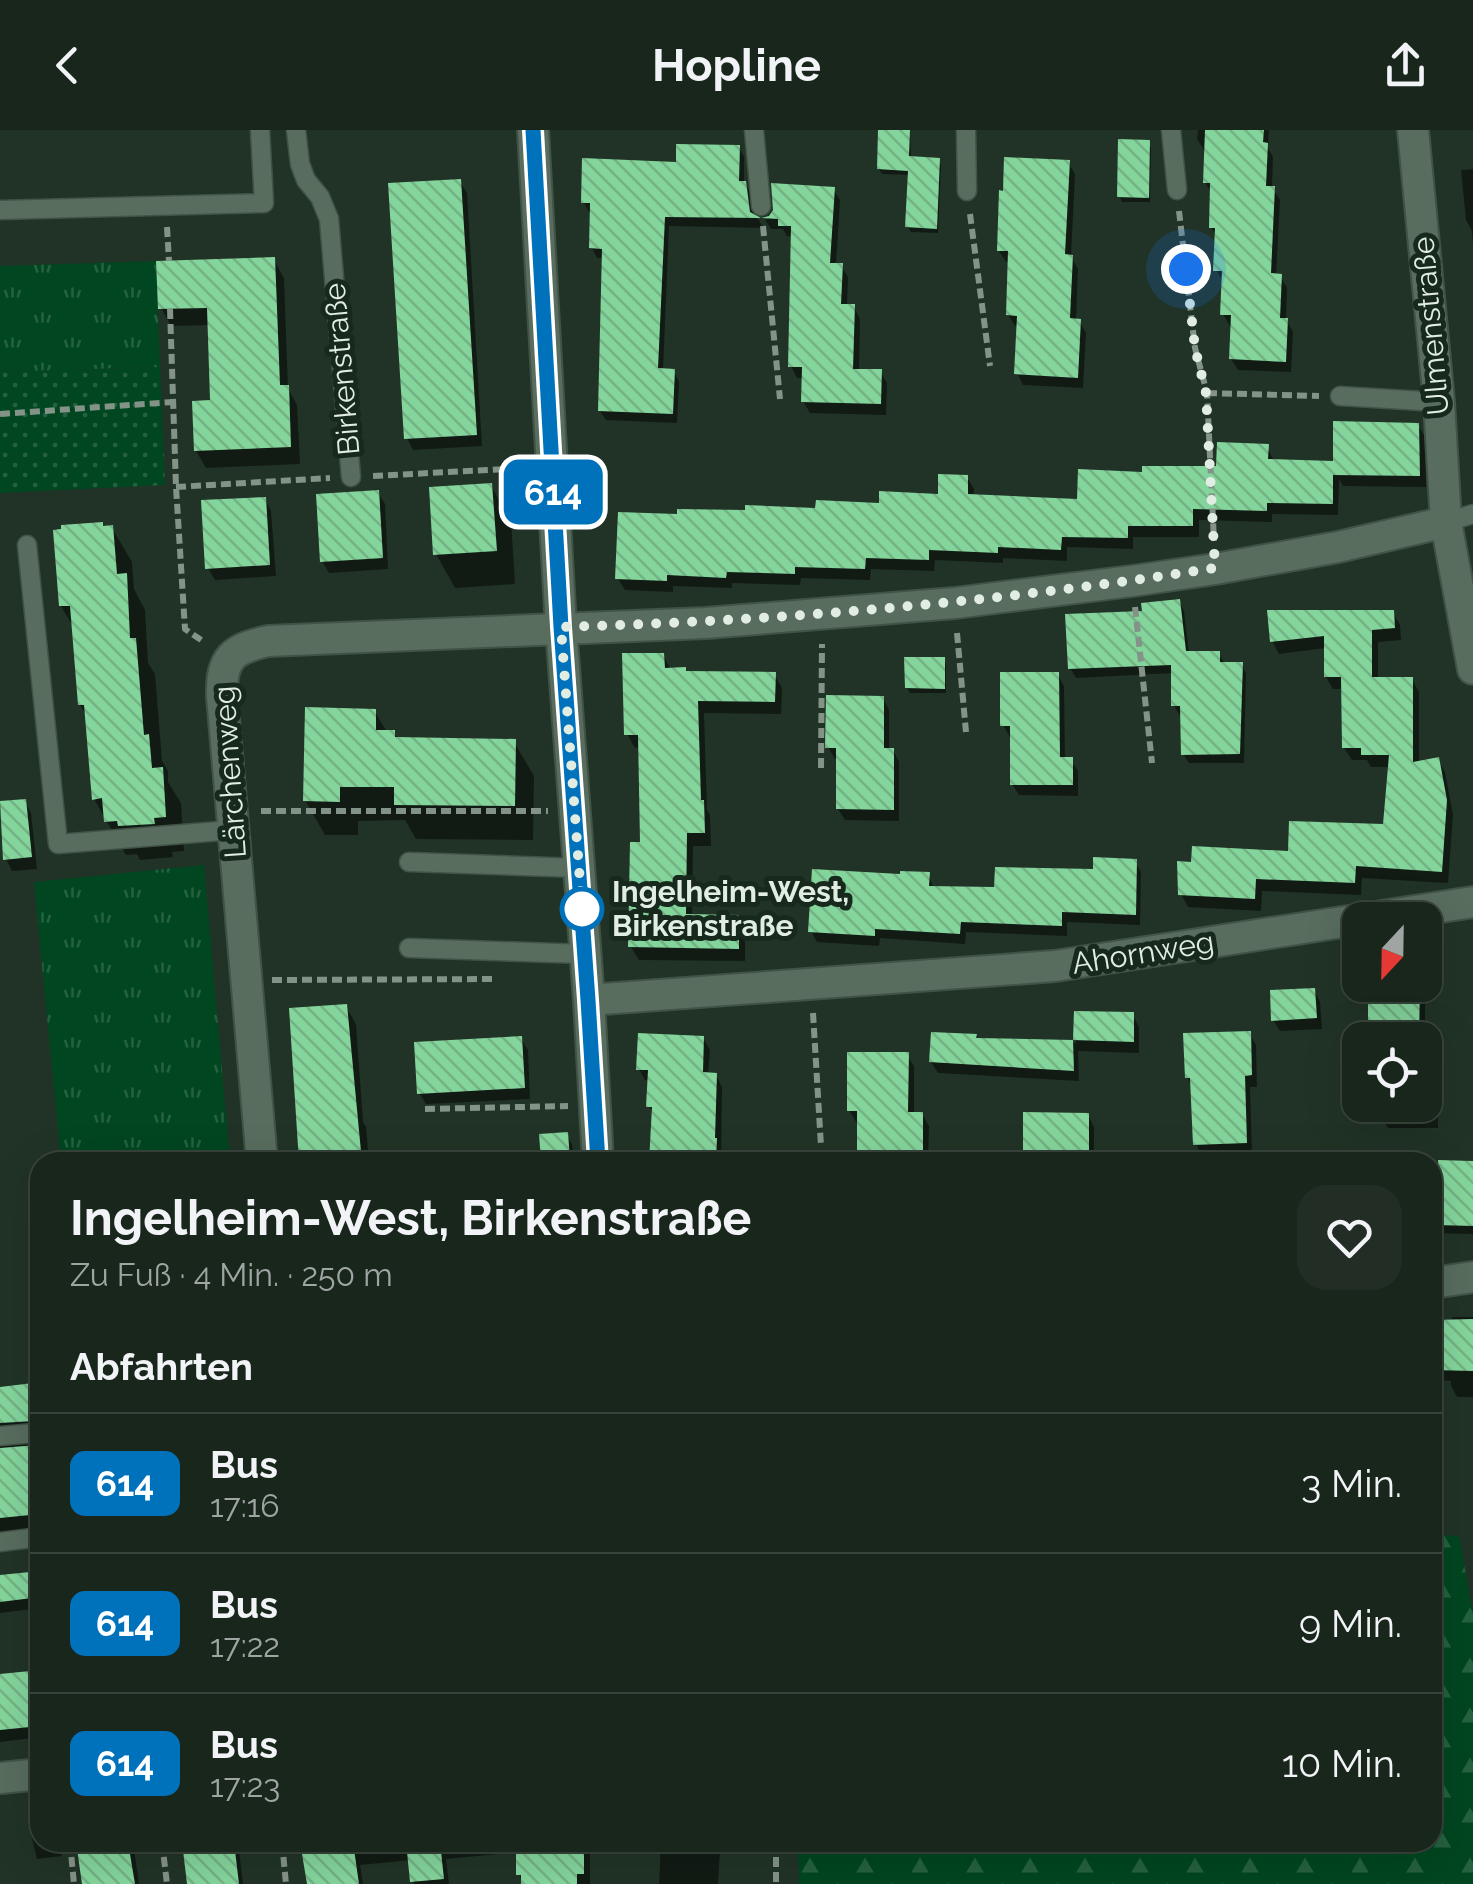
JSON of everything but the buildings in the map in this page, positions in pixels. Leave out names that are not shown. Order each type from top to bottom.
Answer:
[{"type":"street","points":[[533,130],[561,627],[597,1152]]},
{"type":"street","name":"Ulmenstraße","points":[[1414,130],[1439,402],[1459,518],[1473,668]]},
{"type":"street","name":"Lärchenweg","points":[[261,1152],[222,696],[228,659],[239,649],[268,641],[706,623],[955,602],[1215,568],[1338,547],[1459,518]]},
{"type":"street","name":"Ahornweg","points":[[588,1000],[1056,966],[1473,902]]},
{"type":"street","points":[[1442,1282],[1473,1277]]},
{"type":"street","points":[[0,1778],[30,1775]]},
{"type":"lane","points":[[0,210],[264,203],[260,130]]},
{"type":"lane","name":"Birkenstraße","points":[[296,130],[300,164],[329,219],[352,477]]},
{"type":"lane","points":[[754,130],[761,206]]},
{"type":"lane","points":[[966,130],[967,190]]},
{"type":"lane","points":[[1171,130],[1176,190]]},
{"type":"lane","points":[[1340,396],[1439,402]]},
{"type":"lane","points":[[27,545],[58,844],[232,820]]},
{"type":"lane","points":[[409,862],[578,868]]},
{"type":"lane","points":[[409,948],[585,954]]},
{"type":"lane","points":[[0,1436],[30,1433]]},
{"type":"lane","points":[[0,1542],[30,1538]]},
{"type":"path","points":[[967,190],[990,366]]},
{"type":"path","points":[[1176,190],[1195,348],[1206,393],[1215,568]]},
{"type":"path","points":[[761,206],[780,399]]},
{"type":"path","points":[[170,309],[184,629],[228,659]]},
{"type":"path","points":[[1206,393],[1340,396]]},
{"type":"path","points":[[0,414],[173,402]]},
{"type":"path","name":"Birkenstraße","points":[[352,477],[551,467]]},
{"type":"path","points":[[176,487],[352,477]]},
{"type":"path","points":[[1132,581],[1152,763]]},
{"type":"path","points":[[955,602],[966,732]]},
{"type":"path","points":[[822,612],[822,768]]},
{"type":"path","points":[[232,820],[574,810]]},
{"type":"path","points":[[246,980],[511,979]]},
{"type":"path","points":[[812,985],[821,1146]]},
{"type":"path","points":[[425,1109],[595,1106]]},
{"type":"path","points":[[71,1852],[74,1884]]},
{"type":"path","points":[[163,1852],[167,1884]]},
{"type":"path","points":[[283,1852],[286,1884]]},
{"type":"path","points":[[776,1852],[776,1884]]},
{"type":"green space","points":[[156,261],[160,367],[0,372],[0,266]]},
{"type":"green space","points":[[160,367],[165,485],[0,493],[0,372]]},
{"type":"green space","points":[[204,865],[229,1152],[60,1152],[34,882]]},
{"type":"green space","points":[[1442,1535],[1459,1536],[1473,1614],[1473,1884],[799,1884],[798,1852],[1442,1852]]},
{"type":"bus line","name":"614","points":[[533,130],[561,627],[597,1152]]},
{"type":"place","name":"Ingelheim-West, Birkenstraße","points":[[582,909]]},
{"type":"route","points":[[582,909],[561,627],[706,623],[955,602],[1215,568],[1206,393],[1195,348],[1186,269]]}]
